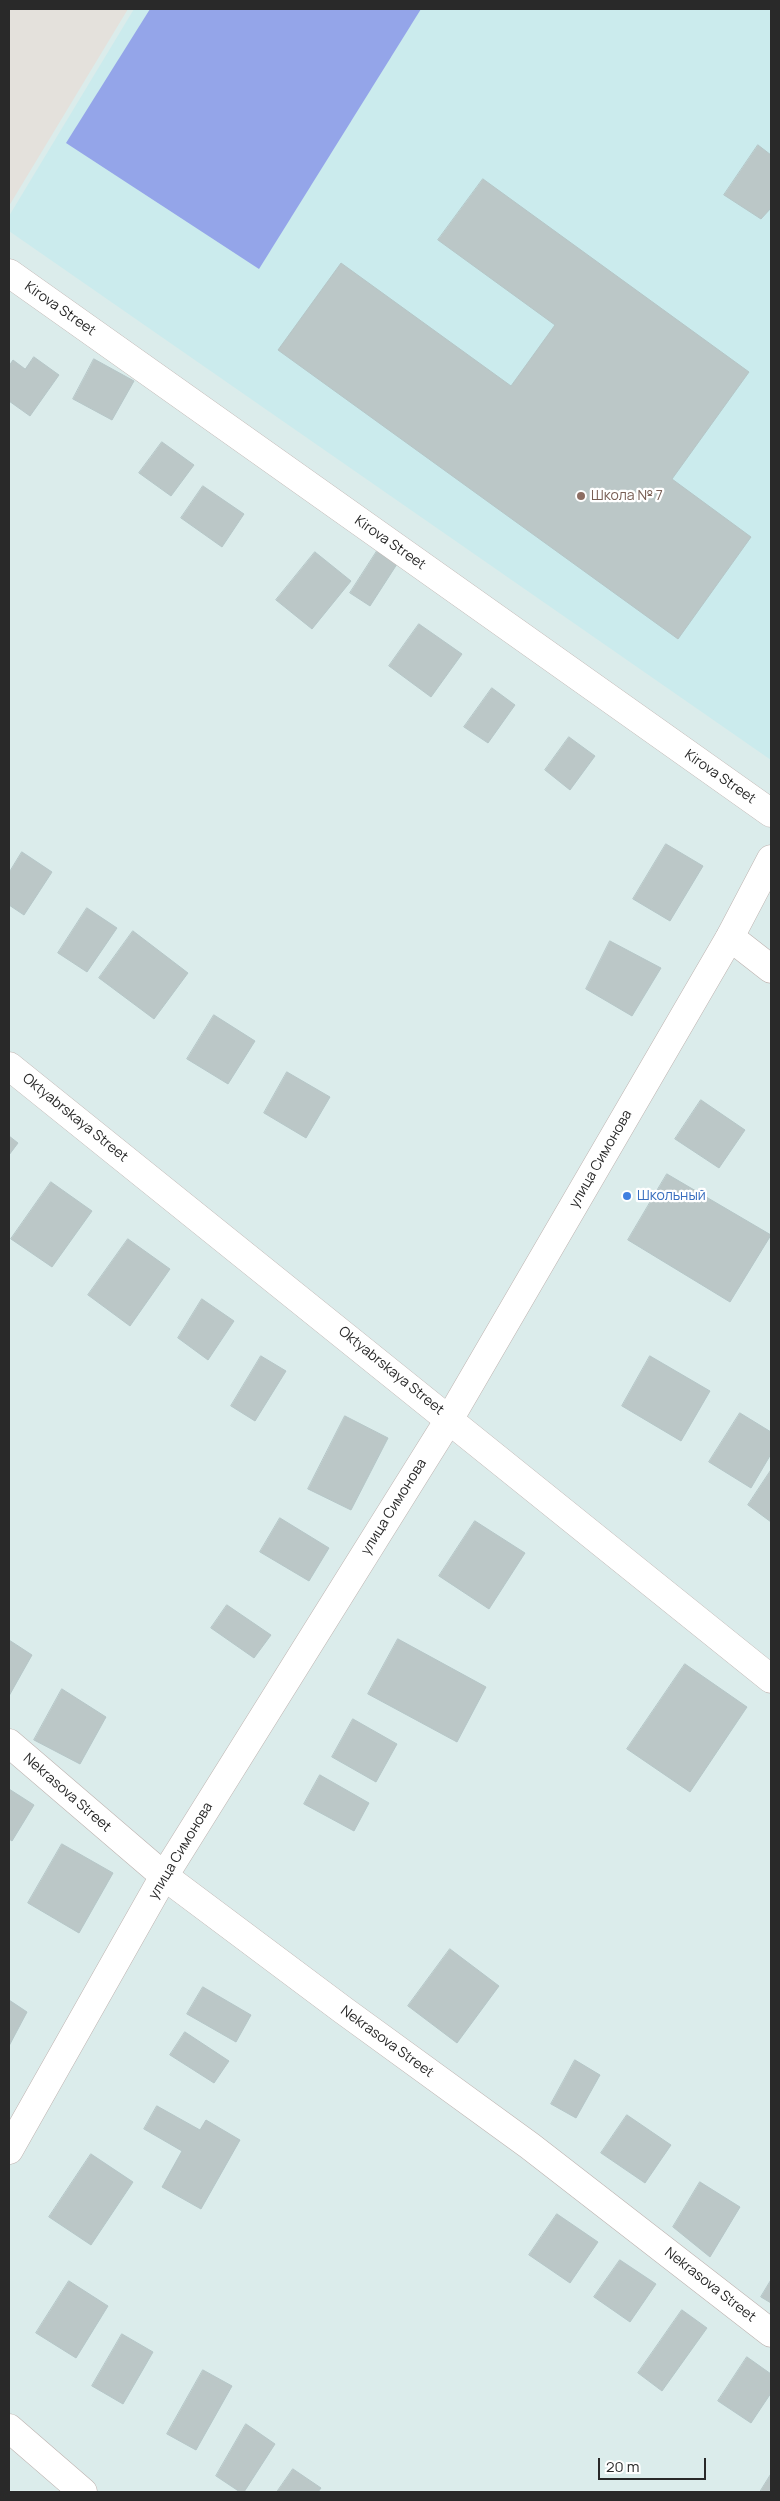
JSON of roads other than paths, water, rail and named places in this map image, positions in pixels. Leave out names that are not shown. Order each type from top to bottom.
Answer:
[{"type":"street","name":"Kirova Street","points":[[9,273],[771,813]]},
{"type":"street","name":"улица Симонова","points":[[9,2150],[164,1876],[450,1418],[730,937],[771,859]]},
{"type":"street","points":[[730,937],[771,969]]},
{"type":"street","name":"Oktyabrskaya Street","points":[[9,1066],[450,1418],[771,1679]]},
{"type":"street","name":"Nekrasova Street","points":[[9,1743],[164,1876],[350,2016],[530,2146],[771,2333]]},
{"type":"street","points":[[9,2428],[83,2492]]},
{"type":"place","name":"Школа № 7","points":[[581,496]]},
{"type":"place","name":"Школьный","points":[[627,1196]]}]
